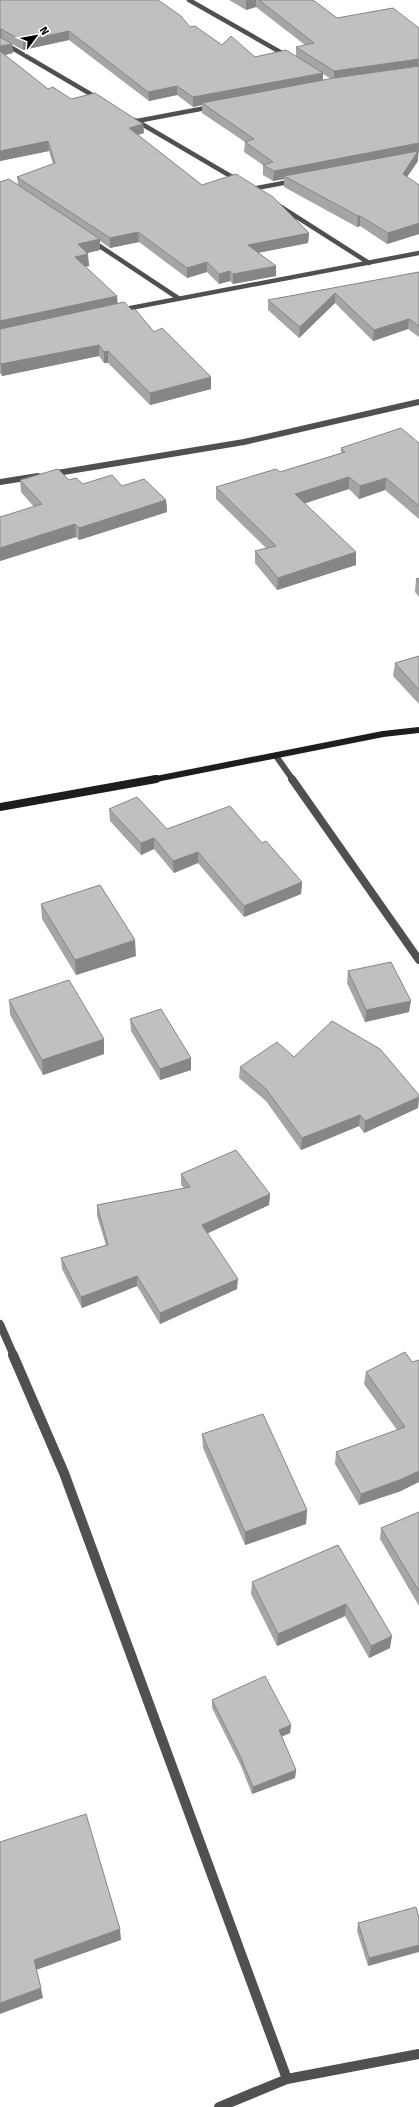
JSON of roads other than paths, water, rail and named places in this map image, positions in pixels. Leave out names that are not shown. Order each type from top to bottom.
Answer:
[{"type":"street","points":[[189,0],[293,60]]},
{"type":"street","points":[[0,40],[105,102]]},
{"type":"street","points":[[137,121],[216,106]]},
{"type":"street","points":[[131,117],[258,193]]},
{"type":"street","points":[[252,189],[297,180]]},
{"type":"street","points":[[271,201],[369,263]]},
{"type":"street","points":[[86,236],[178,298]]},
{"type":"street","points":[[116,311],[178,298],[369,263],[419,252]]},
{"type":"street","points":[[0,482],[244,442],[419,402]]},
{"type":"street","points":[[0,807],[276,756],[383,734],[419,730]]},
{"type":"street","points":[[276,756],[419,960]]},
{"type":"street","points":[[0,1324],[64,1473],[287,2079]]},
{"type":"street","points":[[219,2107],[287,2079],[419,2054]]}]
